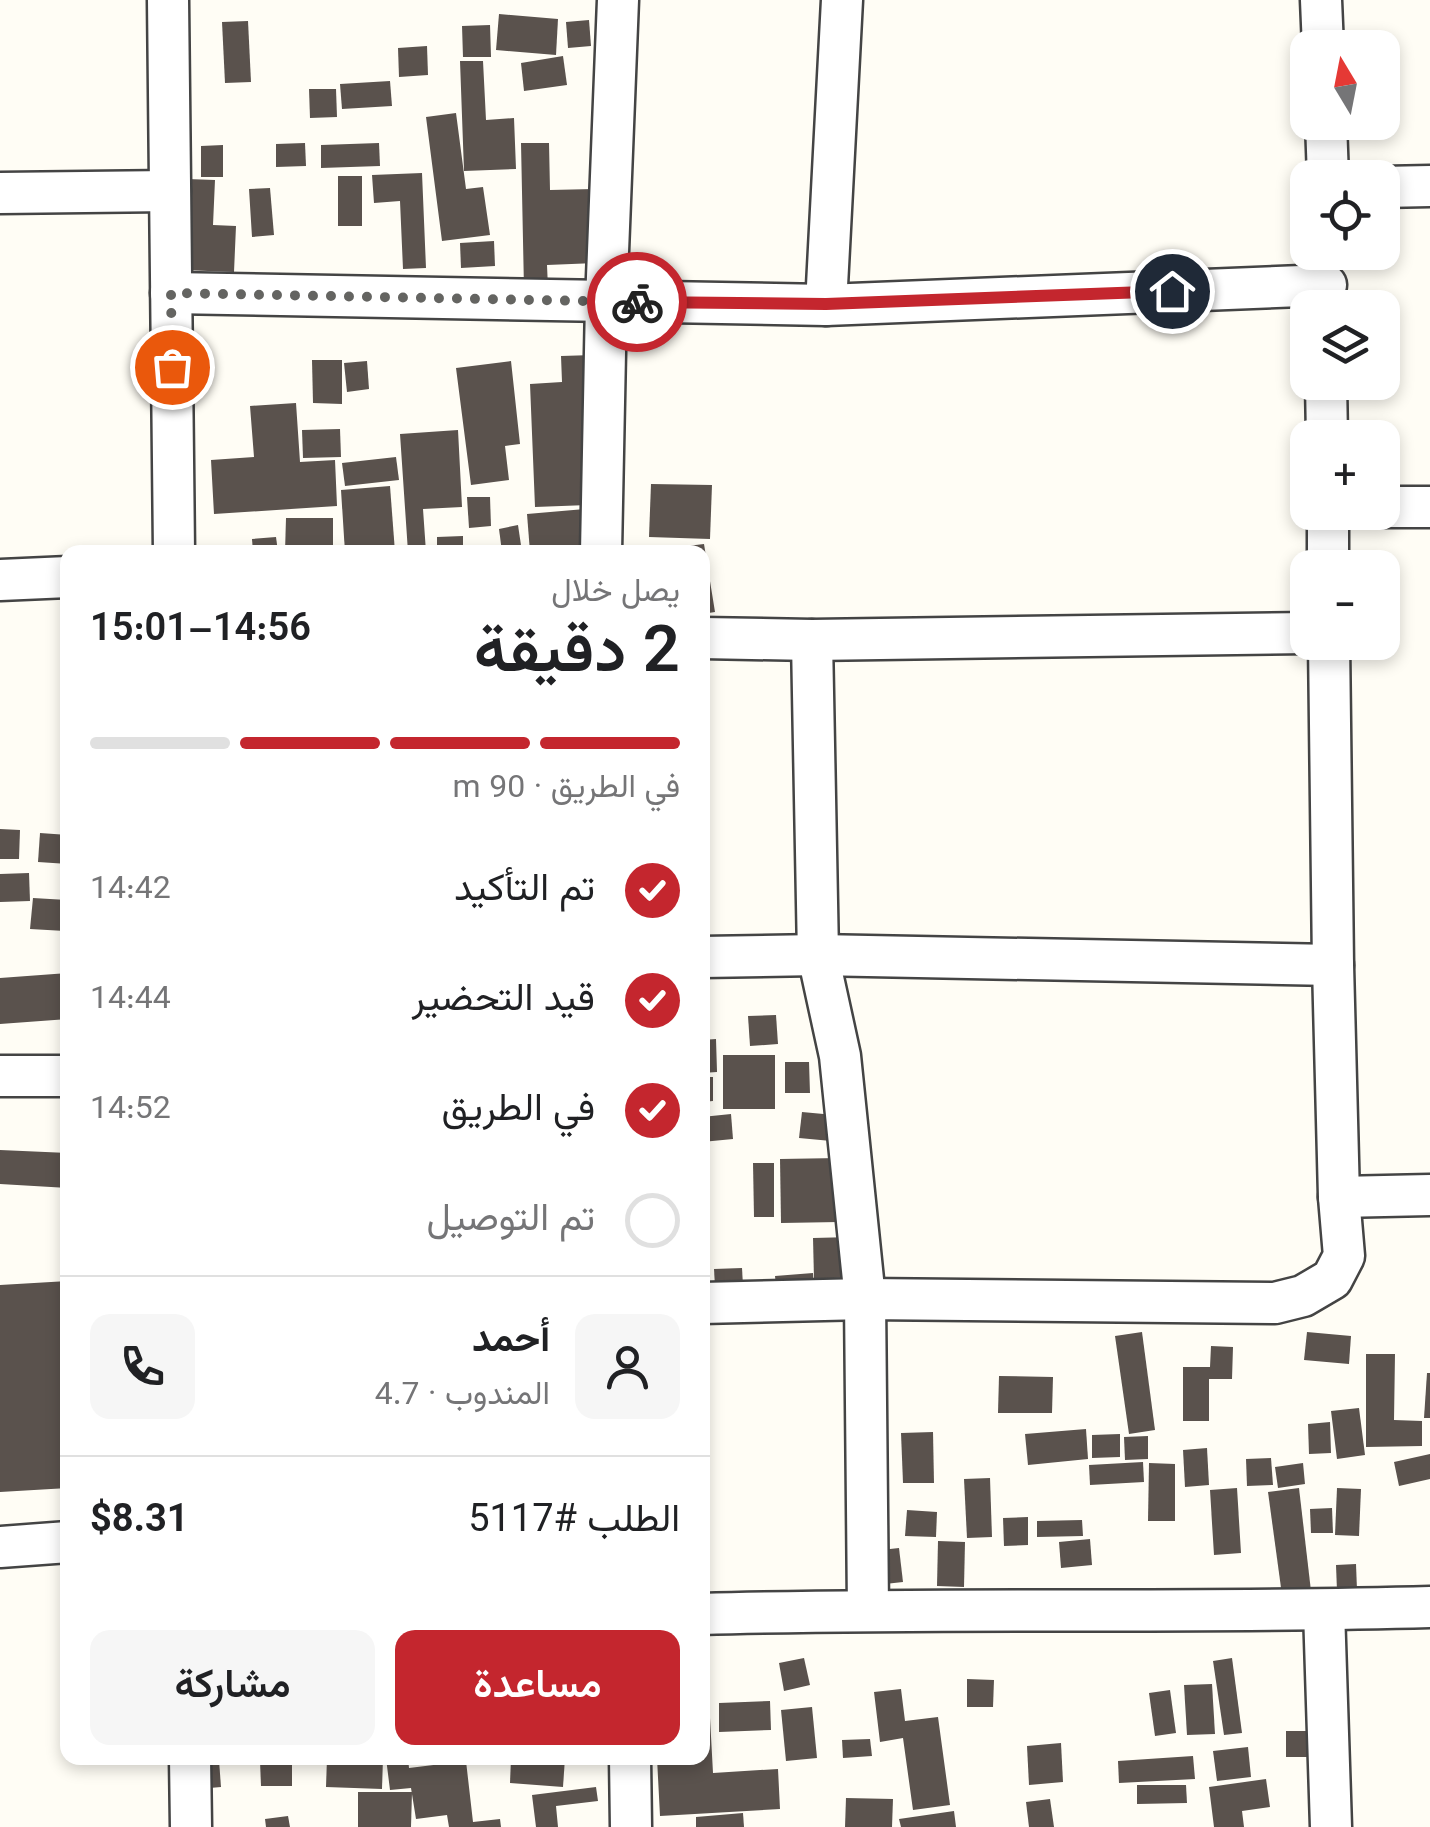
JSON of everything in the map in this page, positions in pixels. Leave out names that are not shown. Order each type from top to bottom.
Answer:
[{"type":"street","points":[[168,0],[174,545]]},
{"type":"street","points":[[600,545],[618,0]]},
{"type":"street","points":[[826,304],[842,0]]},
{"type":"street","points":[[1321,0],[1322,30]]},
{"type":"street","points":[[1400,187],[1430,186]]},
{"type":"street","points":[[0,193],[170,191]]},
{"type":"street","points":[[171,293],[826,304],[1326,282]]},
{"type":"street","points":[[1400,506],[1430,507]]},
{"type":"street","points":[[0,580],[60,576]]},
{"type":"street","points":[[710,638],[1290,633]]},
{"type":"street","points":[[812,640],[818,955],[840,1056],[865,1299],[868,1609]]},
{"type":"street","points":[[710,1303],[865,1299],[1274,1302],[1303,1296],[1332,1278],[1344,1256],[1339,1197],[1328,660]]},
{"type":"street","points":[[710,957],[818,955],[1333,965]]},
{"type":"street","points":[[0,1076],[60,1076]]},
{"type":"street","points":[[1339,1197],[1430,1195]]},
{"type":"street","points":[[0,1546],[60,1542]]},
{"type":"street","points":[[710,1614],[868,1609],[1430,1607]]},
{"type":"street","points":[[1324,1610],[1331,1827]]},
{"type":"street","points":[[190,1765],[191,1827]]},
{"type":"street","points":[[630,1765],[631,1827]]},
{"type":"building","points":[[499,14],[558,19],[556,55],[496,50]]},
{"type":"building","points":[[589,20],[591,46],[568,48],[566,22]]},
{"type":"building","points":[[248,21],[251,82],[225,83],[222,22]]},
{"type":"building","points":[[490,25],[491,57],[463,57],[462,26]]},
{"type":"building","points":[[427,46],[428,75],[399,77],[398,48]]},
{"type":"building","points":[[563,56],[567,85],[524,91],[521,63]]},
{"type":"building","points":[[460,61],[483,61],[486,120],[514,118],[516,169],[464,171]]},
{"type":"building","points":[[390,81],[392,106],[342,109],[340,84]]},
{"type":"building","points":[[309,89],[336,89],[337,117],[310,118]]},
{"type":"building","points":[[456,113],[466,189],[483,187],[490,235],[442,241],[426,117]]},
{"type":"building","points":[[305,143],[306,166],[276,167],[276,144]]},
{"type":"building","points":[[379,143],[380,166],[321,168],[321,145]]},
{"type":"building","points":[[521,143],[549,143],[550,190],[594,189],[596,263],[547,265],[548,288],[524,289]]},
{"type":"building","points":[[223,145],[223,177],[201,177],[201,146]]},
{"type":"building","points":[[422,173],[426,268],[403,269],[400,201],[374,203],[372,175]]},
{"type":"building","points":[[338,176],[362,176],[362,226],[338,226]]},
{"type":"building","points":[[187,179],[215,180],[213,225],[236,226],[234,272],[182,270]]},
{"type":"building","points":[[270,188],[274,235],[252,237],[249,189]]},
{"type":"building","points":[[494,241],[495,266],[461,268],[460,243]]},
{"type":"building","points":[[593,355],[588,505],[535,507],[530,384],[562,382],[561,356]]},
{"type":"building","points":[[312,360],[342,360],[342,404],[313,403]]},
{"type":"building","points":[[367,361],[369,389],[347,392],[344,363]]},
{"type":"building","points":[[511,361],[520,444],[505,446],[509,480],[471,485],[456,368]]},
{"type":"building","points":[[296,403],[300,462],[335,460],[337,506],[214,514],[211,460],[254,457],[250,406]]},
{"type":"building","points":[[340,429],[341,457],[303,458],[302,430]]},
{"type":"building","points":[[458,430],[462,507],[423,509],[426,545],[408,545],[400,434]]},
{"type":"building","points":[[396,457],[399,480],[345,486],[342,463]]},
{"type":"building","points":[[651,484],[712,485],[710,539],[649,537]]},
{"type":"building","points":[[390,486],[394,545],[345,545],[341,490]]},
{"type":"building","points":[[467,497],[490,497],[491,526],[469,528]]},
{"type":"building","points":[[585,509],[588,545],[529,545],[527,514]]},
{"type":"building","points":[[286,518],[333,518],[333,545],[285,545]]},
{"type":"building","points":[[518,525],[521,545],[501,545],[499,529]]},
{"type":"building","points":[[463,536],[463,545],[437,545],[437,537]]},
{"type":"building","points":[[276,537],[277,545],[252,545],[252,539]]},
{"type":"building","points":[[710,581],[715,612],[710,613]]},
{"type":"building","points":[[0,829],[20,830],[19,859],[0,859]]},
{"type":"building","points":[[40,833],[60,834],[60,863],[38,862]]},
{"type":"building","points":[[29,873],[30,901],[0,902],[0,874]]},
{"type":"building","points":[[33,898],[60,900],[60,931],[30,929]]},
{"type":"building","points":[[60,974],[60,1020],[0,1024],[0,978]]},
{"type":"building","points":[[776,1015],[778,1044],[750,1046],[748,1016]]},
{"type":"building","points":[[710,1039],[716,1039],[717,1072],[710,1072]]},
{"type":"building","points":[[723,1055],[775,1055],[775,1109],[723,1109]]},
{"type":"building","points":[[785,1062],[809,1062],[810,1093],[785,1093]]},
{"type":"building","points":[[710,1077],[713,1077],[710,1101]]},
{"type":"building","points":[[802,1112],[845,1116],[842,1142],[799,1138]]},
{"type":"building","points":[[731,1114],[733,1139],[710,1141],[710,1116]]},
{"type":"building","points":[[0,1150],[60,1153],[60,1188],[0,1184]]},
{"type":"building","points":[[839,1158],[839,1222],[781,1223],[780,1159]]},
{"type":"building","points":[[753,1163],[774,1163],[774,1217],[754,1217]]},
{"type":"building","points":[[852,1237],[853,1277],[814,1279],[813,1238]]},
{"type":"building","points":[[742,1268],[744,1303],[716,1305],[714,1269]]},
{"type":"building","points":[[813,1273],[815,1303],[778,1305],[775,1276]]},
{"type":"building","points":[[60,1281],[60,1488],[0,1492],[0,1285]]},
{"type":"building","points":[[1142,1332],[1155,1430],[1129,1434],[1115,1336]]},
{"type":"building","points":[[1307,1332],[1351,1336],[1349,1364],[1304,1360]]},
{"type":"building","points":[[1211,1346],[1233,1347],[1232,1379],[1209,1379],[1209,1421],[1183,1421],[1183,1367],[1210,1367]]},
{"type":"building","points":[[1366,1354],[1395,1354],[1394,1420],[1422,1421],[1422,1446],[1366,1447]]},
{"type":"building","points":[[1427,1373],[1430,1418],[1424,1418]]},
{"type":"building","points":[[999,1376],[1053,1377],[1052,1413],[998,1413]]},
{"type":"building","points":[[1359,1408],[1365,1455],[1337,1459],[1331,1411]]},
{"type":"building","points":[[1330,1422],[1331,1453],[1309,1454],[1308,1424]]},
{"type":"building","points":[[1086,1429],[1088,1459],[1028,1465],[1025,1434]]},
{"type":"building","points":[[933,1432],[934,1483],[903,1483],[901,1433]]},
{"type":"building","points":[[1120,1434],[1120,1457],[1092,1458],[1092,1435]]},
{"type":"building","points":[[1148,1436],[1148,1459],[1125,1460],[1124,1437]]},
{"type":"building","points":[[1207,1448],[1209,1485],[1185,1487],[1183,1450]]},
{"type":"building","points":[[1430,1454],[1430,1479],[1399,1486],[1394,1462]]},
{"type":"building","points":[[1271,1458],[1273,1485],[1247,1486],[1246,1459]]},
{"type":"building","points":[[1143,1462],[1144,1482],[1090,1485],[1089,1465]]},
{"type":"building","points":[[1149,1463],[1175,1464],[1175,1521],[1148,1521]]},
{"type":"building","points":[[1303,1463],[1305,1484],[1278,1488],[1275,1467]]},
{"type":"building","points":[[990,1478],[992,1537],[967,1538],[964,1479]]},
{"type":"building","points":[[1237,1488],[1241,1553],[1214,1555],[1210,1490]]},
{"type":"building","points":[[1299,1488],[1311,1591],[1282,1595],[1268,1492]]},
{"type":"building","points":[[1337,1488],[1361,1489],[1359,1536],[1335,1535]]},
{"type":"building","points":[[1332,1508],[1333,1533],[1311,1533],[1310,1509]]},
{"type":"building","points":[[907,1510],[937,1512],[936,1537],[905,1536]]},
{"type":"building","points":[[1028,1517],[1028,1545],[1004,1546],[1003,1518]]},
{"type":"building","points":[[1082,1520],[1083,1536],[1037,1537],[1037,1521]]},
{"type":"building","points":[[1090,1539],[1092,1565],[1061,1568],[1059,1542]]},
{"type":"building","points":[[938,1541],[965,1542],[964,1587],[937,1586]]},
{"type":"building","points":[[899,1548],[903,1582],[876,1585],[872,1551]]},
{"type":"building","points":[[1356,1564],[1357,1590],[1337,1591],[1336,1565]]},
{"type":"building","points":[[804,1658],[810,1685],[784,1691],[779,1663]]},
{"type":"building","points":[[1232,1658],[1242,1733],[1224,1735],[1213,1661]]},
{"type":"building","points":[[967,1679],[994,1680],[993,1707],[967,1707]]},
{"type":"building","points":[[1212,1684],[1215,1734],[1187,1735],[1184,1685]]},
{"type":"building","points":[[901,1689],[905,1721],[938,1717],[950,1805],[913,1810],[903,1738],[880,1742],[874,1692]]},
{"type":"building","points":[[1170,1690],[1176,1733],[1155,1736],[1149,1693]]},
{"type":"building","points":[[770,1701],[771,1730],[719,1732],[719,1703]]},
{"type":"building","points":[[812,1707],[817,1758],[786,1761],[781,1710]]},
{"type":"building","points":[[710,1718],[713,1773],[778,1769],[780,1809],[660,1816],[657,1765],[710,1765]]},
{"type":"building","points":[[1286,1731],[1308,1731],[1308,1757],[1286,1757]]},
{"type":"building","points":[[870,1739],[872,1756],[843,1758],[842,1740]]},
{"type":"building","points":[[1061,1743],[1063,1782],[1029,1785],[1027,1746]]},
{"type":"building","points":[[1248,1747],[1251,1777],[1217,1781],[1213,1751]]},
{"type":"building","points":[[1193,1756],[1195,1779],[1119,1783],[1118,1761]]},
{"type":"building","points":[[185,1765],[219,1765],[221,1787],[187,1790]]},
{"type":"building","points":[[260,1765],[292,1765],[292,1786],[261,1786]]},
{"type":"building","points":[[327,1765],[383,1765],[382,1789],[326,1787]]},
{"type":"building","points":[[387,1765],[409,1768],[466,1765],[473,1822],[500,1819],[501,1827],[449,1827],[447,1815],[416,1819],[411,1788],[390,1790]]},
{"type":"building","points":[[511,1765],[565,1765],[563,1787],[510,1783]]},
{"type":"building","points":[[1266,1779],[1270,1807],[1242,1811],[1244,1827],[1214,1827],[1209,1787]]},
{"type":"building","points":[[1137,1785],[1186,1785],[1187,1803],[1137,1804]]},
{"type":"building","points":[[596,1787],[598,1801],[556,1806],[558,1827],[536,1827],[532,1795]]},
{"type":"building","points":[[358,1792],[412,1792],[411,1827],[358,1827]]},
{"type":"building","points":[[846,1798],[893,1799],[892,1827],[845,1827]]},
{"type":"building","points":[[1050,1799],[1054,1827],[1029,1827],[1026,1802]]},
{"type":"building","points":[[954,1811],[956,1827],[901,1827],[899,1819]]},
{"type":"building","points":[[743,1813],[744,1827],[696,1827],[696,1817]]},
{"type":"building","points":[[288,1816],[290,1827],[266,1827],[265,1819]]},
{"type":"way so far","points":[[172,367],[171,293],[637,302]]},
{"type":"route","points":[[637,302],[826,304],[1172,291]]}]
